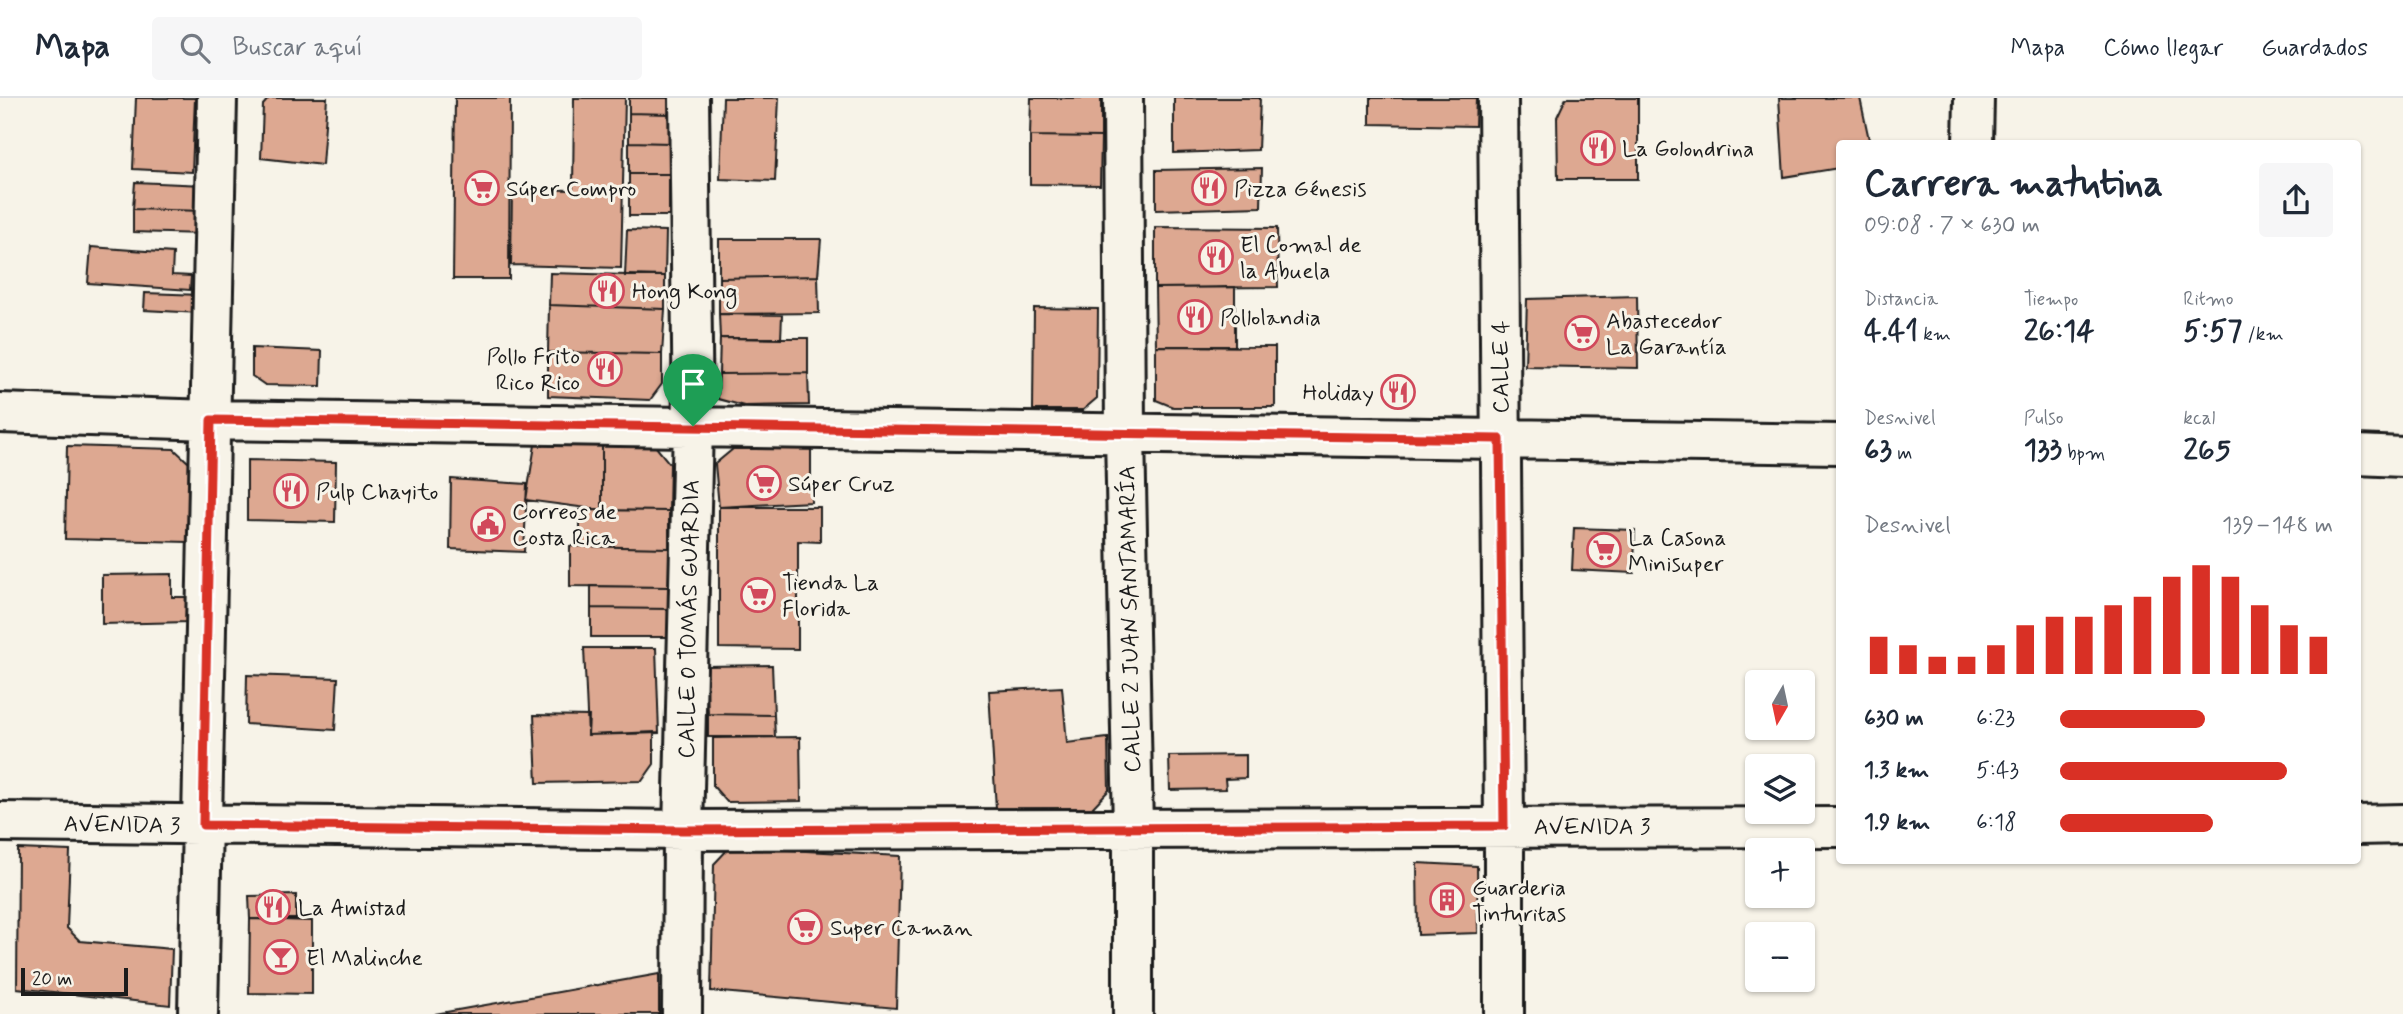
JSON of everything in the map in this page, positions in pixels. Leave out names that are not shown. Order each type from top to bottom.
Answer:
[{"type":"street","points":[[198,1014],[217,98]]},
{"type":"street","name":"CALLE 0 TOMÁS GUARDIA","points":[[682,1014],[683,830],[693,426],[689,98]]},
{"type":"street","name":"CALLE 2 JUAN SANTAMARÍA","points":[[1124,98],[1125,434],[1133,829],[1133,1014]]},
{"type":"street","name":"CALLE 4","points":[[1498,98],[1504,1014]]},
{"type":"street","points":[[1973,140],[1974,98]]},
{"type":"street","points":[[0,413],[211,420],[1836,444]]},
{"type":"street","points":[[2361,455],[2403,457]]},
{"type":"street","name":"AVENIDA 3","points":[[0,822],[683,830],[1836,827]]},
{"type":"street","points":[[2361,825],[2403,824]]},
{"type":"building","points":[[136,98],[195,98],[192,172],[133,169]]},
{"type":"building","points":[[269,98],[327,98],[322,165],[261,158],[263,105]]},
{"type":"building","name":"Súper Compro","points":[[455,98],[510,98],[509,279],[453,279]]},
{"type":"building","points":[[574,98],[625,98],[621,268],[511,265],[512,189],[573,190]]},
{"type":"building","points":[[629,98],[671,98],[671,114],[629,113]]},
{"type":"building","points":[[723,98],[779,98],[775,181],[720,179]]},
{"type":"building","points":[[1031,98],[1101,98],[1101,137],[1030,136]]},
{"type":"building","points":[[1174,98],[1260,98],[1258,150],[1174,153]]},
{"type":"building","points":[[1370,98],[1476,98],[1475,126],[1370,124]]},
{"type":"building","name":"La Golondrina","points":[[1566,98],[1638,98],[1638,179],[1558,179],[1557,117]]},
{"type":"building","points":[[1779,98],[1860,98],[1869,140],[1836,140],[1836,168],[1784,177]]},
{"type":"building","points":[[629,113],[671,114],[669,143],[629,142]]},
{"type":"building","points":[[1030,136],[1101,137],[1100,185],[1030,184]]},
{"type":"building","points":[[629,142],[669,143],[669,174],[629,174]]},
{"type":"building","name":"Pizza Génesis","points":[[1262,168],[1261,207],[1156,210],[1156,170]]},
{"type":"building","points":[[629,174],[669,174],[669,216],[629,216]]},
{"type":"building","points":[[135,182],[204,185],[204,211],[133,209]]},
{"type":"building","points":[[133,209],[204,211],[203,234],[133,232]]},
{"type":"building","name":"El Comal de la Abuela","points":[[1155,227],[1277,228],[1278,287],[1155,288]]},
{"type":"building","points":[[627,230],[666,231],[665,276],[625,276]]},
{"type":"building","points":[[719,239],[821,239],[818,276],[719,278]]},
{"type":"building","points":[[91,247],[173,253],[172,275],[191,276],[190,290],[88,283]]},
{"type":"building","name":"Hong Kong","points":[[550,273],[665,276],[665,309],[549,305]]},
{"type":"building","points":[[818,276],[819,313],[719,314],[719,278]]},
{"type":"building","name":"Pollolandia","points":[[1235,287],[1235,346],[1156,346],[1155,288]]},
{"type":"building","points":[[145,293],[201,295],[200,313],[144,310]]},
{"type":"building","name":"Abastecedor La Garantía","points":[[1637,296],[1638,368],[1525,366],[1527,299]]},
{"type":"building","points":[[549,305],[665,309],[662,354],[548,352]]},
{"type":"building","points":[[1034,308],[1098,309],[1097,398],[1083,410],[1033,410]]},
{"type":"building","points":[[719,314],[782,315],[781,339],[720,338]]},
{"type":"building","points":[[720,338],[808,338],[808,373],[719,374]]},
{"type":"building","points":[[1156,346],[1275,347],[1275,407],[1173,407],[1156,400]]},
{"type":"building","points":[[252,348],[322,351],[321,386],[265,385],[252,376]]},
{"type":"building","name":"Pollo Frito Rico Rico","points":[[548,352],[662,354],[662,384],[650,400],[548,396]]},
{"type":"building","points":[[808,373],[809,405],[744,406],[718,399],[719,374]]},
{"type":"building","points":[[535,445],[602,445],[602,510],[526,500]]},
{"type":"building","points":[[602,445],[656,447],[670,464],[669,511],[602,510]]},
{"type":"building","points":[[67,446],[174,449],[189,463],[188,542],[65,539]]},
{"type":"building","name":"Súper Cruz","points":[[733,449],[811,449],[811,502],[719,507],[715,464]]},
{"type":"building","name":"Pulp Chayito","points":[[247,460],[336,462],[335,522],[247,520]]},
{"type":"building","name":"Correos de Costa Rica","points":[[451,479],[527,484],[524,552],[450,549]]},
{"type":"building","name":"Tienda La Florida","points":[[719,507],[820,507],[820,542],[798,541],[798,649],[719,648]]},
{"type":"building","points":[[580,510],[669,511],[669,548],[580,546]]},
{"type":"building","name":"La Casona Minisuper","points":[[1574,528],[1635,530],[1634,573],[1572,570]]},
{"type":"building","points":[[570,546],[669,548],[669,587],[570,586]]},
{"type":"building","points":[[172,574],[172,597],[188,597],[189,622],[102,624],[102,575]]},
{"type":"building","points":[[591,586],[669,587],[670,609],[591,608]]},
{"type":"building","points":[[591,608],[670,609],[670,637],[591,637]]},
{"type":"building","points":[[584,648],[656,648],[659,733],[588,735]]},
{"type":"building","points":[[772,665],[774,715],[708,714],[706,666]]},
{"type":"building","points":[[247,675],[338,678],[335,730],[246,724]]},
{"type":"building","points":[[1062,687],[1067,743],[1108,738],[1109,790],[1092,808],[996,809],[989,691]]},
{"type":"building","points":[[708,714],[774,715],[775,737],[708,737]]},
{"type":"building","points":[[534,715],[589,716],[588,735],[654,732],[654,764],[642,781],[537,783]]},
{"type":"building","points":[[800,737],[801,801],[727,802],[713,786],[713,738]]},
{"type":"building","points":[[1246,755],[1246,778],[1225,779],[1226,789],[1170,790],[1169,756]]},
{"type":"building","name":"Super Caman","points":[[730,847],[900,856],[896,1008],[711,991],[714,864]]},
{"type":"building","points":[[18,849],[70,851],[67,928],[80,941],[172,949],[170,1005],[17,988]]},
{"type":"building","name":"Guarderia Tinturitas","points":[[1417,863],[1477,866],[1478,933],[1418,935]]},
{"type":"building","name":"La Amistad","points":[[296,895],[296,919],[250,919],[249,896]]},
{"type":"building","name":"El Malinche","points":[[250,919],[312,921],[312,994],[249,993]]},
{"type":"building","points":[[659,974],[659,1014],[435,1014]]},
{"type":"place","name":"La Golondrina","points":[[1598,148]]},
{"type":"place","name":"Súper Compro","points":[[482,188]]},
{"type":"place","name":"Pizza Génesis","points":[[1209,188]]},
{"type":"place","name":"El Comal de la Abuela","points":[[1216,257]]},
{"type":"place","name":"Hong Kong","points":[[607,291]]},
{"type":"place","name":"Pollolandia","points":[[1195,317]]},
{"type":"place","name":"Abastecedor La Garantía","points":[[1582,333]]},
{"type":"place","name":"Pollo Frito Rico Rico","points":[[605,369]]},
{"type":"place","name":"Holiday","points":[[1398,392]]},
{"type":"place","name":"Súper Cruz","points":[[764,483]]},
{"type":"place","name":"Pulp Chayito","points":[[291,491]]},
{"type":"place","name":"Correos de Costa Rica","points":[[488,524]]},
{"type":"place","name":"La Casona Minisuper","points":[[1604,550]]},
{"type":"place","name":"Tienda La Florida","points":[[758,595]]},
{"type":"place","name":"Guarderia Tinturitas","points":[[1447,900]]},
{"type":"place","name":"La Amistad","points":[[273,907]]},
{"type":"place","name":"Super Caman","points":[[805,927]]},
{"type":"place","name":"El Malinche","points":[[281,957]]},
{"type":"route","points":[[211,420],[693,426],[1500,439],[1504,826],[683,830],[203,825],[211,420]]}]
